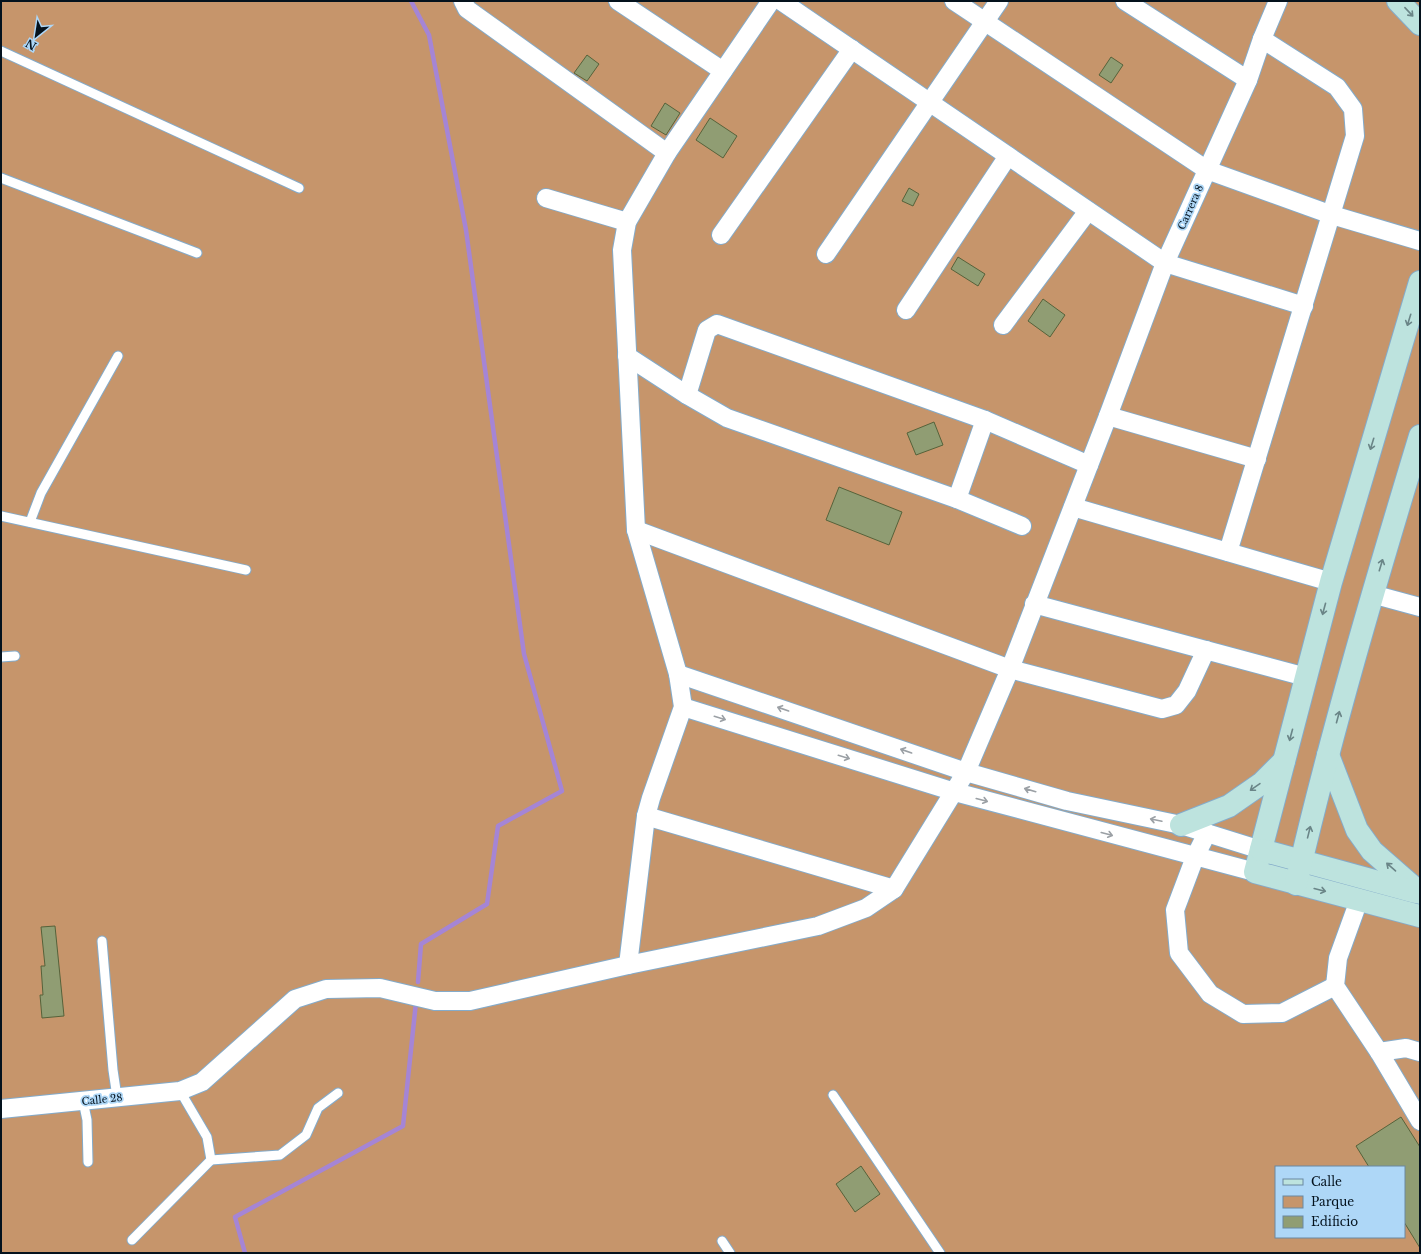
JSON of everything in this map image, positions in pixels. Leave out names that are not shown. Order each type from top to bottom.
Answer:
[{"type":"main road","points":[[1398,1],[1420,24]]},
{"type":"main road","points":[[1420,282],[1331,582],[1255,872],[1420,916]]},
{"type":"main road","points":[[1296,884],[1328,755],[1372,594],[1420,436]]},
{"type":"main road","points":[[1328,755],[1357,830],[1372,851],[1420,893]]},
{"type":"main road","points":[[1181,825],[1229,806],[1262,783],[1284,761]]},
{"type":"main road","points":[[1261,850],[1420,893]]},
{"type":"street","points":[[464,1],[467,9],[668,153]]},
{"type":"street","points":[[618,1],[723,72]]},
{"type":"street","points":[[628,965],[646,816],[683,707],[678,674],[636,530],[622,250],[627,222],[668,153],[771,1]]},
{"type":"street","points":[[781,1],[1165,263],[1304,306]]},
{"type":"street","points":[[954,1],[1207,170],[1332,215],[1420,242]]},
{"type":"street","points":[[826,254],[999,1]]},
{"type":"street","points":[[1125,1],[1248,80]]},
{"type":"street","name":"Carrera 8","points":[[894,889],[966,772],[1010,669],[1108,416],[1165,263],[1248,80],[1262,39],[1278,1]]},
{"type":"street","points":[[1228,552],[1355,136],[1353,109],[1337,87],[1262,39]]},
{"type":"street","points":[[721,235],[852,49]]},
{"type":"street","points":[[906,310],[1008,156]]},
{"type":"street","points":[[546,198],[627,222]]},
{"type":"street","points":[[1003,325],[1088,211]]},
{"type":"street","points":[[686,395],[707,330],[717,324],[985,420],[1089,465]]},
{"type":"street","points":[[627,356],[686,395],[727,418],[957,500],[1022,526]]},
{"type":"street","points":[[1108,416],[1257,459]]},
{"type":"street","points":[[957,500],[985,420]]},
{"type":"street","points":[[1073,507],[1331,582]]},
{"type":"street","points":[[636,530],[1010,669],[1162,709],[1176,705],[1187,691],[1206,650]]},
{"type":"street","points":[[1372,594],[1420,607]]},
{"type":"street","points":[[1034,604],[1306,677]]},
{"type":"street","points":[[678,674],[966,772],[1067,801],[1181,825],[1261,850]]},
{"type":"street","points":[[683,707],[955,792],[1255,872]]},
{"type":"street","points":[[646,816],[894,889]]},
{"type":"street","points":[[1207,833],[1195,857],[1175,910],[1179,953],[1210,994],[1243,1014],[1282,1013],[1335,986]]},
{"type":"street","name":"Calle 28","points":[[1,1109],[180,1091],[202,1082],[295,999],[326,989],[380,988],[435,1001],[470,1001],[628,965],[818,926],[866,908],[894,889]]},
{"type":"street","points":[[1358,900],[1338,958],[1335,986],[1379,1052],[1420,1121]]},
{"type":"street","points":[[1379,1052],[1406,1048],[1420,1052]]},
{"type":"lane","points":[[1,51],[299,188]]},
{"type":"lane","points":[[1,178],[197,253]]},
{"type":"lane","points":[[30,522],[40,493],[118,356]]},
{"type":"lane","points":[[1,516],[246,570]]},
{"type":"lane","points":[[1,656],[15,656]]},
{"type":"lane","points":[[102,941],[113,1070],[117,1097]]},
{"type":"lane","points":[[180,1091],[208,1137],[211,1160]]},
{"type":"lane","points":[[132,1240],[211,1160],[280,1155],[306,1135],[318,1108],[338,1093]]},
{"type":"lane","points":[[833,1095],[940,1253]]},
{"type":"lane","points":[[83,1101],[87,1120],[88,1162]]},
{"type":"lane","points":[[722,1241],[730,1253]]},
{"type":"green space","points":[[1,1],[1420,1],[1420,1253],[1,1253]]},
{"type":"building","points":[[587,55],[599,64],[587,81],[574,73]]},
{"type":"building","points":[[1111,57],[1123,65],[1111,83],[1099,75]]},
{"type":"building","points":[[665,103],[680,113],[666,135],[651,126]]},
{"type":"building","points":[[710,118],[737,136],[723,158],[696,140]]},
{"type":"building","points":[[909,188],[919,194],[913,206],[902,201]]},
{"type":"building","points":[[958,257],[985,274],[978,286],[951,269]]},
{"type":"building","points":[[1043,299],[1065,315],[1050,337],[1028,321]]},
{"type":"building","points":[[934,422],[943,445],[916,455],[907,433]]},
{"type":"building","points":[[839,487],[902,512],[889,545],[826,520]]},
{"type":"building","points":[[55,926],[64,1016],[42,1018],[40,995],[43,995],[41,966],[45,966],[41,927]]},
{"type":"building","points":[[1401,1117],[1420,1147],[1420,1248],[1405,1224],[1405,1166],[1368,1166],[1356,1146]]},
{"type":"building","points":[[861,1166],[880,1194],[855,1212],[836,1184]]},
{"type":"waterway","points":[[411,1],[429,35],[466,230],[524,654],[562,791],[498,826],[487,904],[421,944],[418,982]]},
{"type":"waterway","points":[[245,1253],[235,1217],[403,1126],[416,1002]]}]
